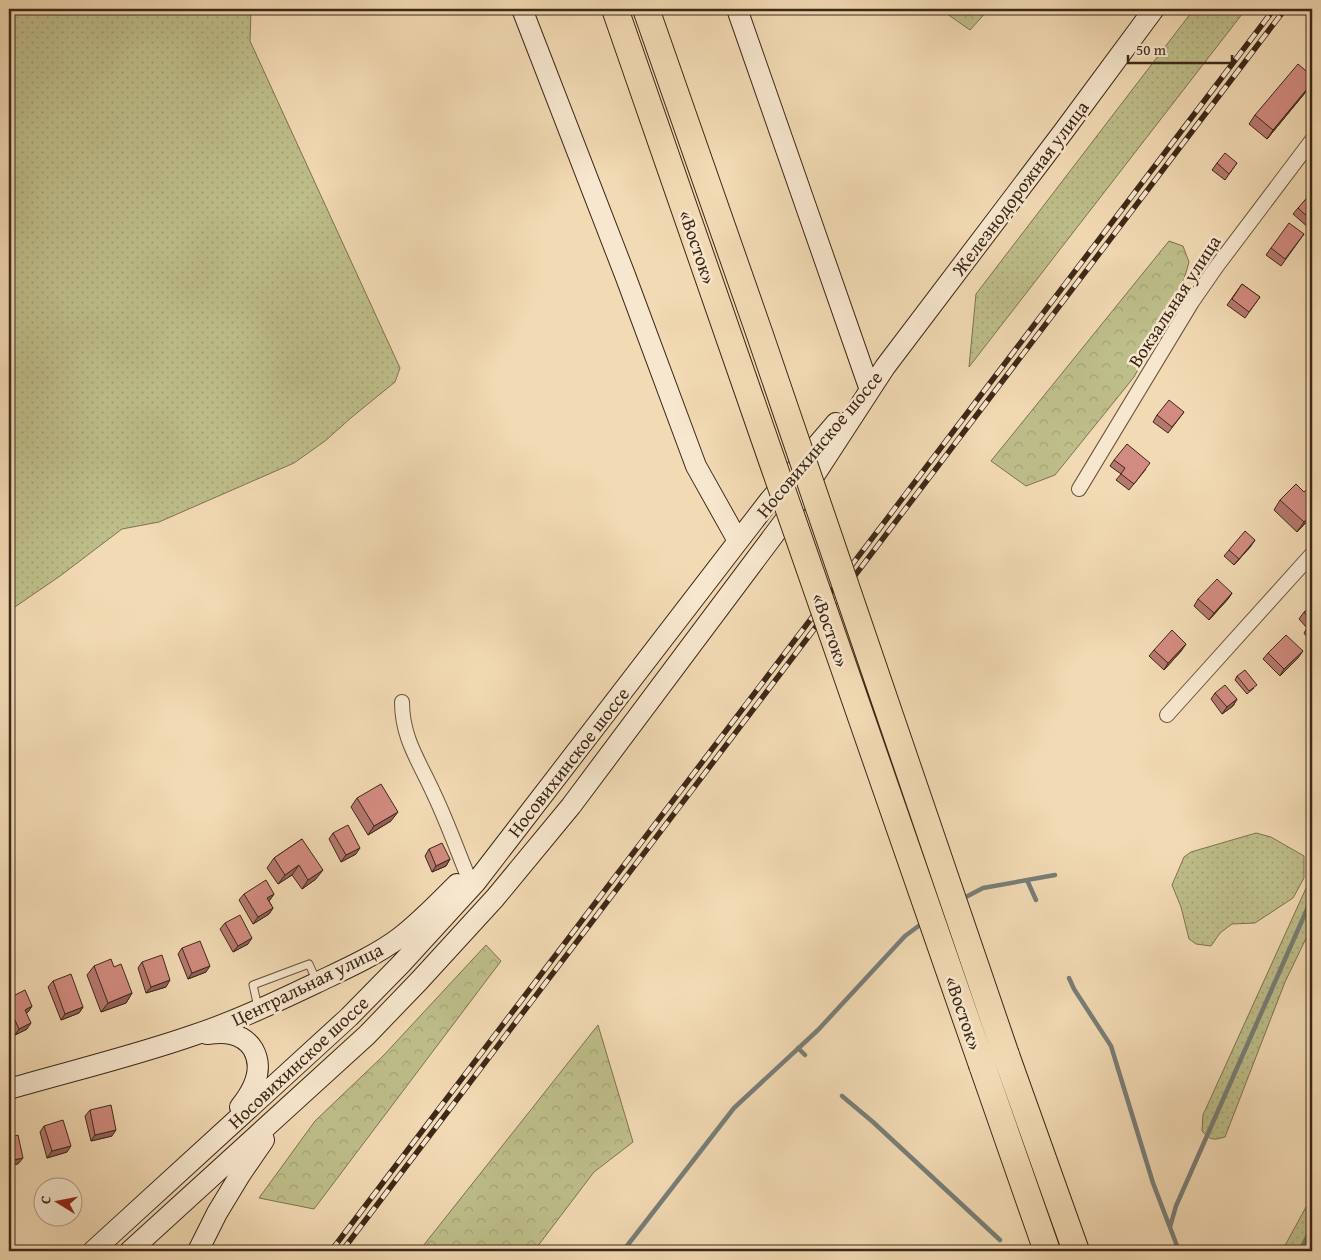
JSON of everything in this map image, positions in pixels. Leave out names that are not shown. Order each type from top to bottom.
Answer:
[{"type":"highway","name":"«Восток»","points":[[615,9],[1047,1251]]},
{"type":"highway","name":"«Восток»","points":[[646,9],[763,344],[1006,1055],[1076,1251]]},
{"type":"main road","points":[[522,9],[625,275],[696,466],[738,542]]},
{"type":"main road","points":[[738,9],[869,388]]},
{"type":"main road","name":"Железнодорожная улица","points":[[885,367],[1154,9]]},
{"type":"main road","name":"Носовихинское шоссе","points":[[92,1251],[349,1017],[401,964],[476,882],[769,501],[869,388],[885,367]]},
{"type":"main road","name":"Носовихинское шоссе","points":[[130,1251],[367,1035],[495,898],[571,806],[788,516],[869,388]]},
{"type":"main road","name":"Центральная улица","points":[[9,1089],[195,1035],[258,1009],[360,962],[398,939],[426,915],[467,874],[586,738]]},
{"type":"main road","points":[[195,1035],[229,1033],[244,1039],[250,1046],[258,1064],[254,1088],[208,1146]]},
{"type":"main road","points":[[198,1251],[217,1213],[240,1175],[286,1110]]},
{"type":"street","name":"Вокзальная улица","points":[[1078,489],[1192,302],[1312,140]]},
{"type":"street","points":[[1167,715],[1312,554]]},
{"type":"street","points":[[402,702],[406,736],[434,793],[467,874]]},
{"type":"green space","points":[[9,9],[251,9],[250,41],[400,368],[395,382],[325,441],[294,463],[159,522],[122,529],[60,576],[9,611]]},
{"type":"green space","points":[[940,9],[989,9],[970,30]]},
{"type":"green space","points":[[1194,9],[1246,9],[969,367],[976,294]]},
{"type":"green space","points":[[1169,241],[1183,246],[1189,262],[1183,283],[1134,377],[1055,475],[1026,486],[991,461]]},
{"type":"green space","points":[[1256,833],[1271,837],[1304,856],[1304,878],[1293,898],[1255,923],[1232,924],[1220,933],[1211,946],[1196,944],[1189,939],[1181,907],[1172,885],[1184,857],[1191,852]]},
{"type":"green space","points":[[1312,875],[1312,926],[1285,982],[1225,1137],[1210,1138],[1202,1131],[1203,1115]]},
{"type":"green space","points":[[486,945],[501,961],[314,1209],[259,1198],[315,1121],[383,1056]]},
{"type":"green space","points":[[598,1025],[633,1142],[594,1172],[534,1251],[419,1251]]},
{"type":"green space","points":[[1312,1196],[1311,1251],[1282,1251]]},
{"type":"building","points":[[1298,64],[1312,76],[1312,83],[1273,130],[1255,115]]},
{"type":"building","points":[[1225,153],[1237,163],[1229,174],[1217,163]]},
{"type":"building","points":[[1312,194],[1312,221],[1298,208]]},
{"type":"building","points":[[1289,223],[1304,234],[1285,259],[1271,248]]},
{"type":"building","points":[[1242,284],[1260,297],[1249,312],[1232,299]]},
{"type":"building","points":[[1169,400],[1184,412],[1172,427],[1157,415]]},
{"type":"building","points":[[1127,444],[1150,463],[1134,484],[1121,474],[1125,468],[1114,460]]},
{"type":"building","points":[[1296,484],[1304,492],[1311,485],[1312,487],[1312,513],[1304,522],[1280,500]]},
{"type":"building","points":[[1245,531],[1255,540],[1239,559],[1229,550]]},
{"type":"building","points":[[1217,579],[1232,593],[1214,613],[1198,599]]},
{"type":"building","points":[[1312,606],[1312,623],[1304,612]]},
{"type":"building","points":[[1312,623],[1312,632],[1308,626]]},
{"type":"building","points":[[1172,630],[1186,644],[1168,663],[1154,650]]},
{"type":"building","points":[[1286,635],[1303,651],[1284,669],[1268,653]]},
{"type":"building","points":[[1245,670],[1257,685],[1249,691],[1237,676]]},
{"type":"building","points":[[1225,685],[1237,699],[1227,707],[1215,693]]},
{"type":"building","points":[[381,784],[398,812],[374,826],[357,798]]},
{"type":"building","points":[[348,825],[360,848],[346,855],[333,833]]},
{"type":"building","points":[[302,839],[323,870],[308,880],[299,865],[285,875],[274,858]]},
{"type":"building","points":[[442,843],[450,859],[436,866],[429,849]]},
{"type":"building","points":[[266,880],[274,894],[267,898],[273,908],[258,917],[244,894]]},
{"type":"building","points":[[240,915],[252,938],[238,946],[225,923]]},
{"type":"building","points":[[200,941],[210,966],[192,973],[182,948]]},
{"type":"building","points":[[162,955],[170,980],[151,987],[142,962]]},
{"type":"building","points":[[111,959],[114,967],[121,964],[132,993],[108,1003],[94,966]]},
{"type":"building","points":[[71,974],[83,1007],[65,1014],[53,981]]},
{"type":"building","points":[[25,990],[32,1006],[25,1010],[31,1023],[19,1029],[9,1007],[9,998]]},
{"type":"building","points":[[111,1105],[116,1130],[95,1135],[90,1110]]},
{"type":"building","points":[[63,1120],[71,1146],[52,1151],[44,1126]]},
{"type":"building","points":[[9,1132],[11,1132],[12,1137],[18,1135],[23,1158],[9,1161]]},
{"type":"waterway","points":[[962,899],[983,888],[1055,875]]},
{"type":"waterway","points":[[1027,880],[1036,900]]},
{"type":"waterway","points":[[1170,1227],[1176,1206],[1312,898]]},
{"type":"waterway","points":[[623,1251],[734,1108],[818,1030],[905,936],[924,922]]},
{"type":"waterway","points":[[1069,978],[1074,989],[1111,1046],[1153,1183],[1179,1251]]},
{"type":"waterway","points":[[798,1048],[805,1055]]},
{"type":"waterway","points":[[842,1096],[873,1122],[1000,1240]]},
{"type":"waterway","points":[[1300,1251],[1312,1227]]},
{"type":"railway","points":[[331,1251],[1274,9]]},
{"type":"railway","points":[[342,1251],[1285,9]]}]
